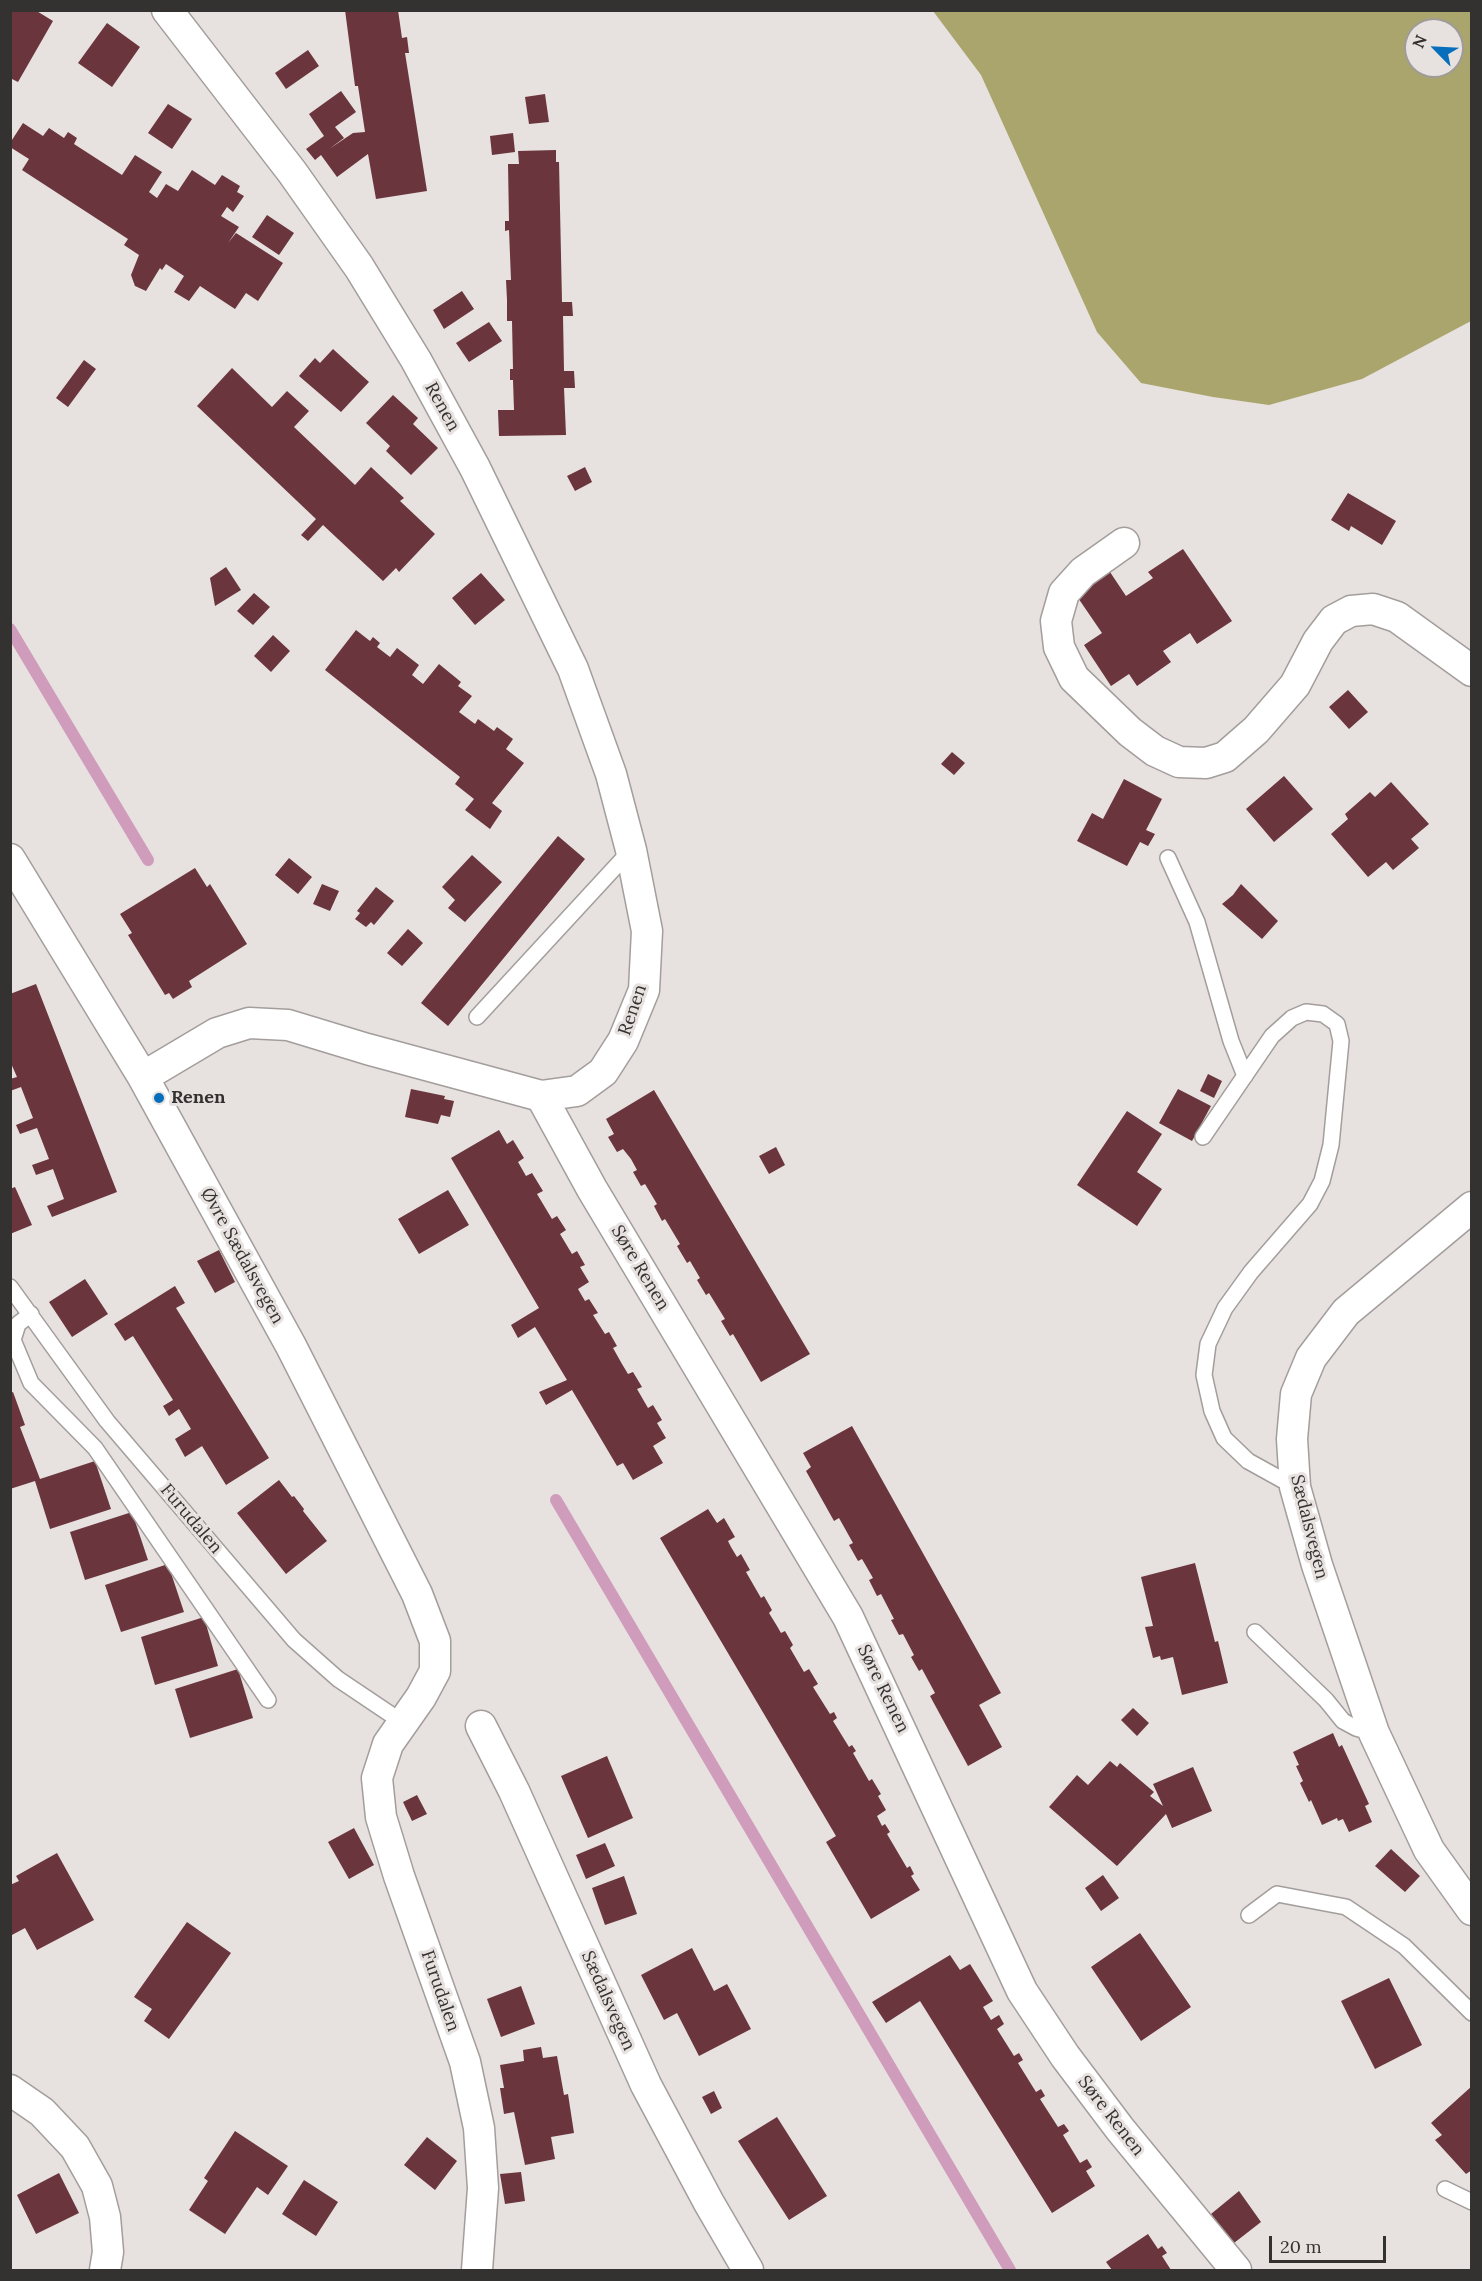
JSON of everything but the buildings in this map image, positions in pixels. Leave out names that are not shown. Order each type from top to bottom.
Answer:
[{"type":"street","name":"Renen","points":[[143,1077],[217,1034],[249,1023],[288,1025],[367,1049],[542,1096],[577,1091],[603,1072],[623,1041],[644,990],[647,931],[631,850],[611,774],[573,669],[475,468],[416,360],[359,267],[299,182],[166,10]]},
{"type":"street","points":[[1124,543],[1083,572],[1064,593],[1056,621],[1059,647],[1074,678],[1130,732],[1155,751],[1179,762],[1206,763],[1225,757],[1256,730],[1294,685],[1318,641],[1334,620],[1352,611],[1373,609],[1397,617],[1472,671]]},
{"type":"street","name":"Øvre Sædalsvegen","points":[[10,859],[143,1077],[291,1346],[417,1594],[435,1641],[435,1671]]},
{"type":"street","name":"Søre Renen","points":[[542,1096],[592,1189],[848,1617],[1022,1990],[1065,2056],[1120,2129],[1236,2271]]},
{"type":"street","name":"Sædalsvegen","points":[[1472,1207],[1346,1312],[1311,1358],[1296,1394],[1292,1439],[1295,1487],[1317,1565],[1374,1733],[1429,1850],[1472,1910]]},
{"type":"street","name":"Furudalen","points":[[435,1671],[421,1697],[388,1744],[377,1778],[381,1817],[467,2073],[479,2128],[483,2188],[477,2271]]},
{"type":"street","name":"Sædalsvegen","points":[[481,1726],[514,1791],[646,2085],[748,2271]]},
{"type":"street","points":[[10,2090],[42,2112],[75,2147],[98,2186],[105,2217],[108,2252],[105,2271]]},
{"type":"lane","points":[[477,1017],[631,850]]},
{"type":"lane","points":[[1168,858],[1197,922],[1231,1041],[1245,1076]]},
{"type":"lane","points":[[1203,1137],[1272,1036],[1292,1018],[1306,1012],[1323,1014],[1337,1024],[1341,1041],[1331,1145],[1322,1181],[1310,1204],[1251,1272],[1225,1308],[1208,1344],[1204,1374],[1212,1411],[1224,1437],[1248,1461],[1295,1487]]},
{"type":"lane","name":"Furudalen","points":[[10,1287],[107,1421],[294,1640],[338,1679],[402,1722]]},
{"type":"lane","points":[[30,1314],[18,1324],[14,1340],[31,1383],[96,1448],[268,1700]]},
{"type":"lane","points":[[1255,1632],[1326,1700],[1343,1721],[1356,1728],[1374,1733]]},
{"type":"lane","points":[[1249,1915],[1277,1894],[1346,1907],[1404,1946],[1472,2013]]},
{"type":"lane","points":[[1445,2189],[1472,2202]]},
{"type":"shaded area","points":[[933,11],[1471,11],[1471,321],[1362,379],[1269,405],[1141,383],[1097,332],[981,75]]},
{"type":"waterway","points":[[10,629],[148,860]]},
{"type":"waterway","points":[[556,1500],[1010,2270]]},
{"type":"place","name":"Renen","points":[[159,1098]]}]
